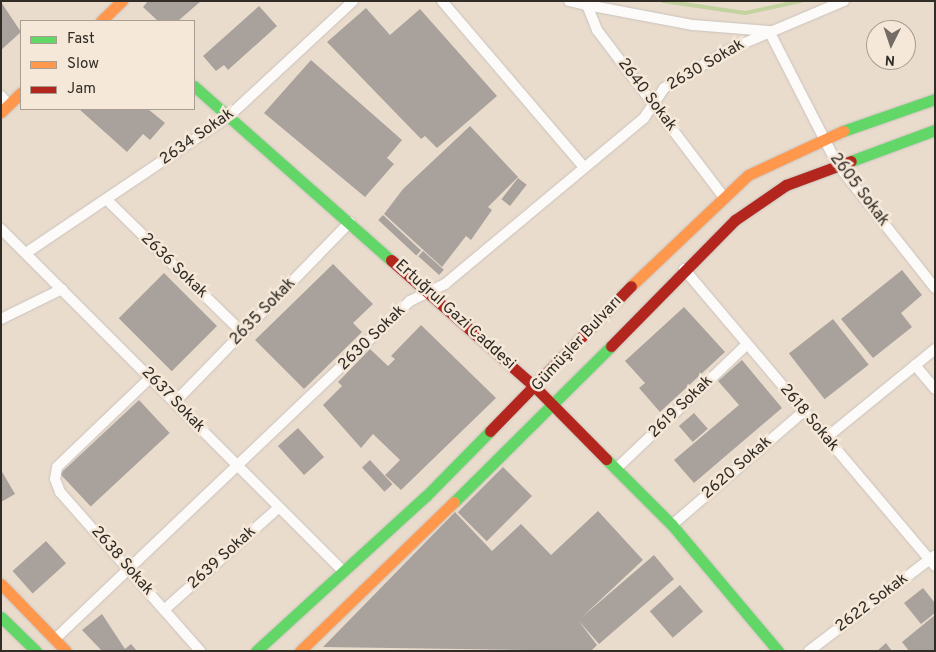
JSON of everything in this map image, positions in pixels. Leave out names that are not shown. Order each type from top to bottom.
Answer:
[{"type":"main road","points":[[109,19],[122,1]]},
{"type":"main road","name":"Ertuğrul Gazi Caddesi","points":[[195,87],[430,291],[536,388],[672,525],[778,651]]},
{"type":"main road","points":[[4,104],[20,94]]},
{"type":"main road","name":"Gümüşler Bulvarı","points":[[256,651],[344,572],[536,388],[723,196],[774,158],[822,137],[935,99]]},
{"type":"main road","name":"Gümüşler Bulvarı","points":[[300,651],[552,406],[734,220],[786,184],[935,130]]},
{"type":"main road","points":[[1,584],[66,651]]},
{"type":"main road","points":[[1,617],[36,651]]},
{"type":"street","name":"2634 Sokak","points":[[26,253],[229,116],[353,1]]},
{"type":"street","points":[[442,1],[584,167]]},
{"type":"street","points":[[569,1],[693,24],[768,31]]},
{"type":"street","name":"2630 Sokak","points":[[55,639],[131,570],[410,301],[445,284],[644,118],[653,102],[678,78],[768,31],[844,1]]},
{"type":"street","name":"2640 Sokak","points":[[587,5],[597,30],[723,196]]},
{"type":"street","name":"2605 Sokak","points":[[768,31],[837,164],[935,288]]},
{"type":"street","name":"2636 Sokak","points":[[106,199],[243,333]]},
{"type":"street","name":"2635 Sokak","points":[[175,402],[350,222]]},
{"type":"street","name":"2637 Sokak","points":[[1,229],[344,572]]},
{"type":"street","name":"2618 Sokak","points":[[684,270],[803,412],[933,560]]},
{"type":"street","points":[[1,319],[62,290]]},
{"type":"street","name":"2619 Sokak","points":[[616,469],[746,344]]},
{"type":"street","points":[[826,438],[935,349]]},
{"type":"street","points":[[915,365],[935,389]]},
{"type":"street","name":"2638 Sokak","points":[[151,377],[56,467],[55,479],[60,492],[131,570],[200,651]]},
{"type":"street","name":"2620 Sokak","points":[[672,525],[803,412]]},
{"type":"street","name":"2639 Sokak","points":[[164,610],[279,507]]},
{"type":"street","name":"2622 Sokak","points":[[809,651],[933,560]]},
{"type":"shaded area","points":[[1,1],[935,1],[935,651],[1,651]]},
{"type":"building","points":[[148,1],[201,1],[179,20],[157,20],[143,7]]},
{"type":"building","points":[[1,2],[20,33],[1,50]]},
{"type":"building","points":[[259,6],[277,26],[228,70],[224,65],[216,71],[203,56]]},
{"type":"building","points":[[366,8],[390,35],[420,9],[497,96],[437,148],[425,136],[421,139],[327,42]]},
{"type":"building","points":[[311,60],[402,140],[387,158],[394,164],[365,197],[264,113]]},
{"type":"building","points":[[80,110],[149,110],[165,123],[150,140],[143,134],[127,152]]},
{"type":"building","points":[[470,126],[518,177],[488,207],[492,210],[471,240],[466,236],[442,267],[384,214],[403,189]]},
{"type":"building","points":[[518,178],[527,185],[510,206],[501,199]]},
{"type":"building","points":[[383,215],[421,250],[416,256],[378,220]]},
{"type":"building","points":[[423,251],[444,270],[439,275],[418,256]]},
{"type":"building","points":[[333,264],[373,304],[353,323],[362,332],[304,389],[255,340]]},
{"type":"building","points":[[902,270],[922,295],[901,313],[912,327],[873,358],[841,319]]},
{"type":"building","points":[[164,273],[217,326],[172,371],[119,318]]},
{"type":"building","points":[[684,307],[725,352],[660,412],[639,388],[645,383],[625,361]]},
{"type":"building","points":[[833,319],[869,365],[825,399],[789,353]]},
{"type":"building","points":[[421,325],[496,398],[401,490],[385,475],[400,460],[373,434],[361,448],[323,405],[342,386],[338,382],[370,349],[388,366],[395,359],[391,356]]},
{"type":"building","points":[[742,360],[782,408],[694,483],[674,460],[739,405],[718,381]]},
{"type":"building","points":[[139,400],[170,433],[91,507],[60,474]]},
{"type":"building","points":[[694,413],[708,429],[693,442],[679,426]]},
{"type":"building","points":[[298,428],[324,457],[304,475],[278,446]]},
{"type":"building","points":[[370,460],[393,484],[384,492],[362,468]]},
{"type":"building","points":[[503,467],[532,496],[487,541],[458,512]]},
{"type":"building","points":[[1,470],[15,494],[1,502]]},
{"type":"building","points":[[598,511],[643,560],[581,618],[654,555],[674,579],[599,644],[578,620],[597,645],[591,651],[323,647],[455,512],[492,551],[521,524],[551,555]]},
{"type":"building","points":[[46,541],[66,563],[33,593],[13,571]]},
{"type":"building","points":[[680,585],[703,611],[673,638],[650,611]]},
{"type":"building","points":[[923,588],[935,603],[935,613],[921,624],[904,603]]},
{"type":"building","points":[[102,614],[125,649],[131,644],[137,651],[102,651],[82,630]]},
{"type":"building","points":[[935,615],[935,651],[909,651],[902,642]]},
{"type":"building","points":[[886,643],[892,651],[877,651]]},
{"type":"waterway","points":[[663,1],[745,13],[801,1]]},
{"type":"traffic: fast","points":[[195,87],[391,260]]},
{"type":"traffic: fast","points":[[843,131],[935,99]]},
{"type":"traffic: fast","points":[[851,161],[935,130]]},
{"type":"traffic: fast","points":[[454,502],[611,346]]},
{"type":"traffic: fast","points":[[256,651],[426,496],[490,431]]},
{"type":"traffic: fast","points":[[606,459],[672,525],[778,651]]},
{"type":"traffic: fast","points":[[1,617],[36,651]]},
{"type":"traffic: slow","points":[[102,20],[122,1]]},
{"type":"traffic: slow","points":[[1,112],[20,94]]},
{"type":"traffic: slow","points":[[631,286],[748,175],[843,131]]},
{"type":"traffic: slow","points":[[300,651],[454,502]]},
{"type":"traffic: slow","points":[[1,584],[66,651]]},
{"type":"traffic: jam","points":[[611,346],[735,220],[786,185],[851,161]]},
{"type":"traffic: jam","points":[[391,260],[536,388],[606,459]]},
{"type":"traffic: jam","points":[[490,431],[631,286]]}]
